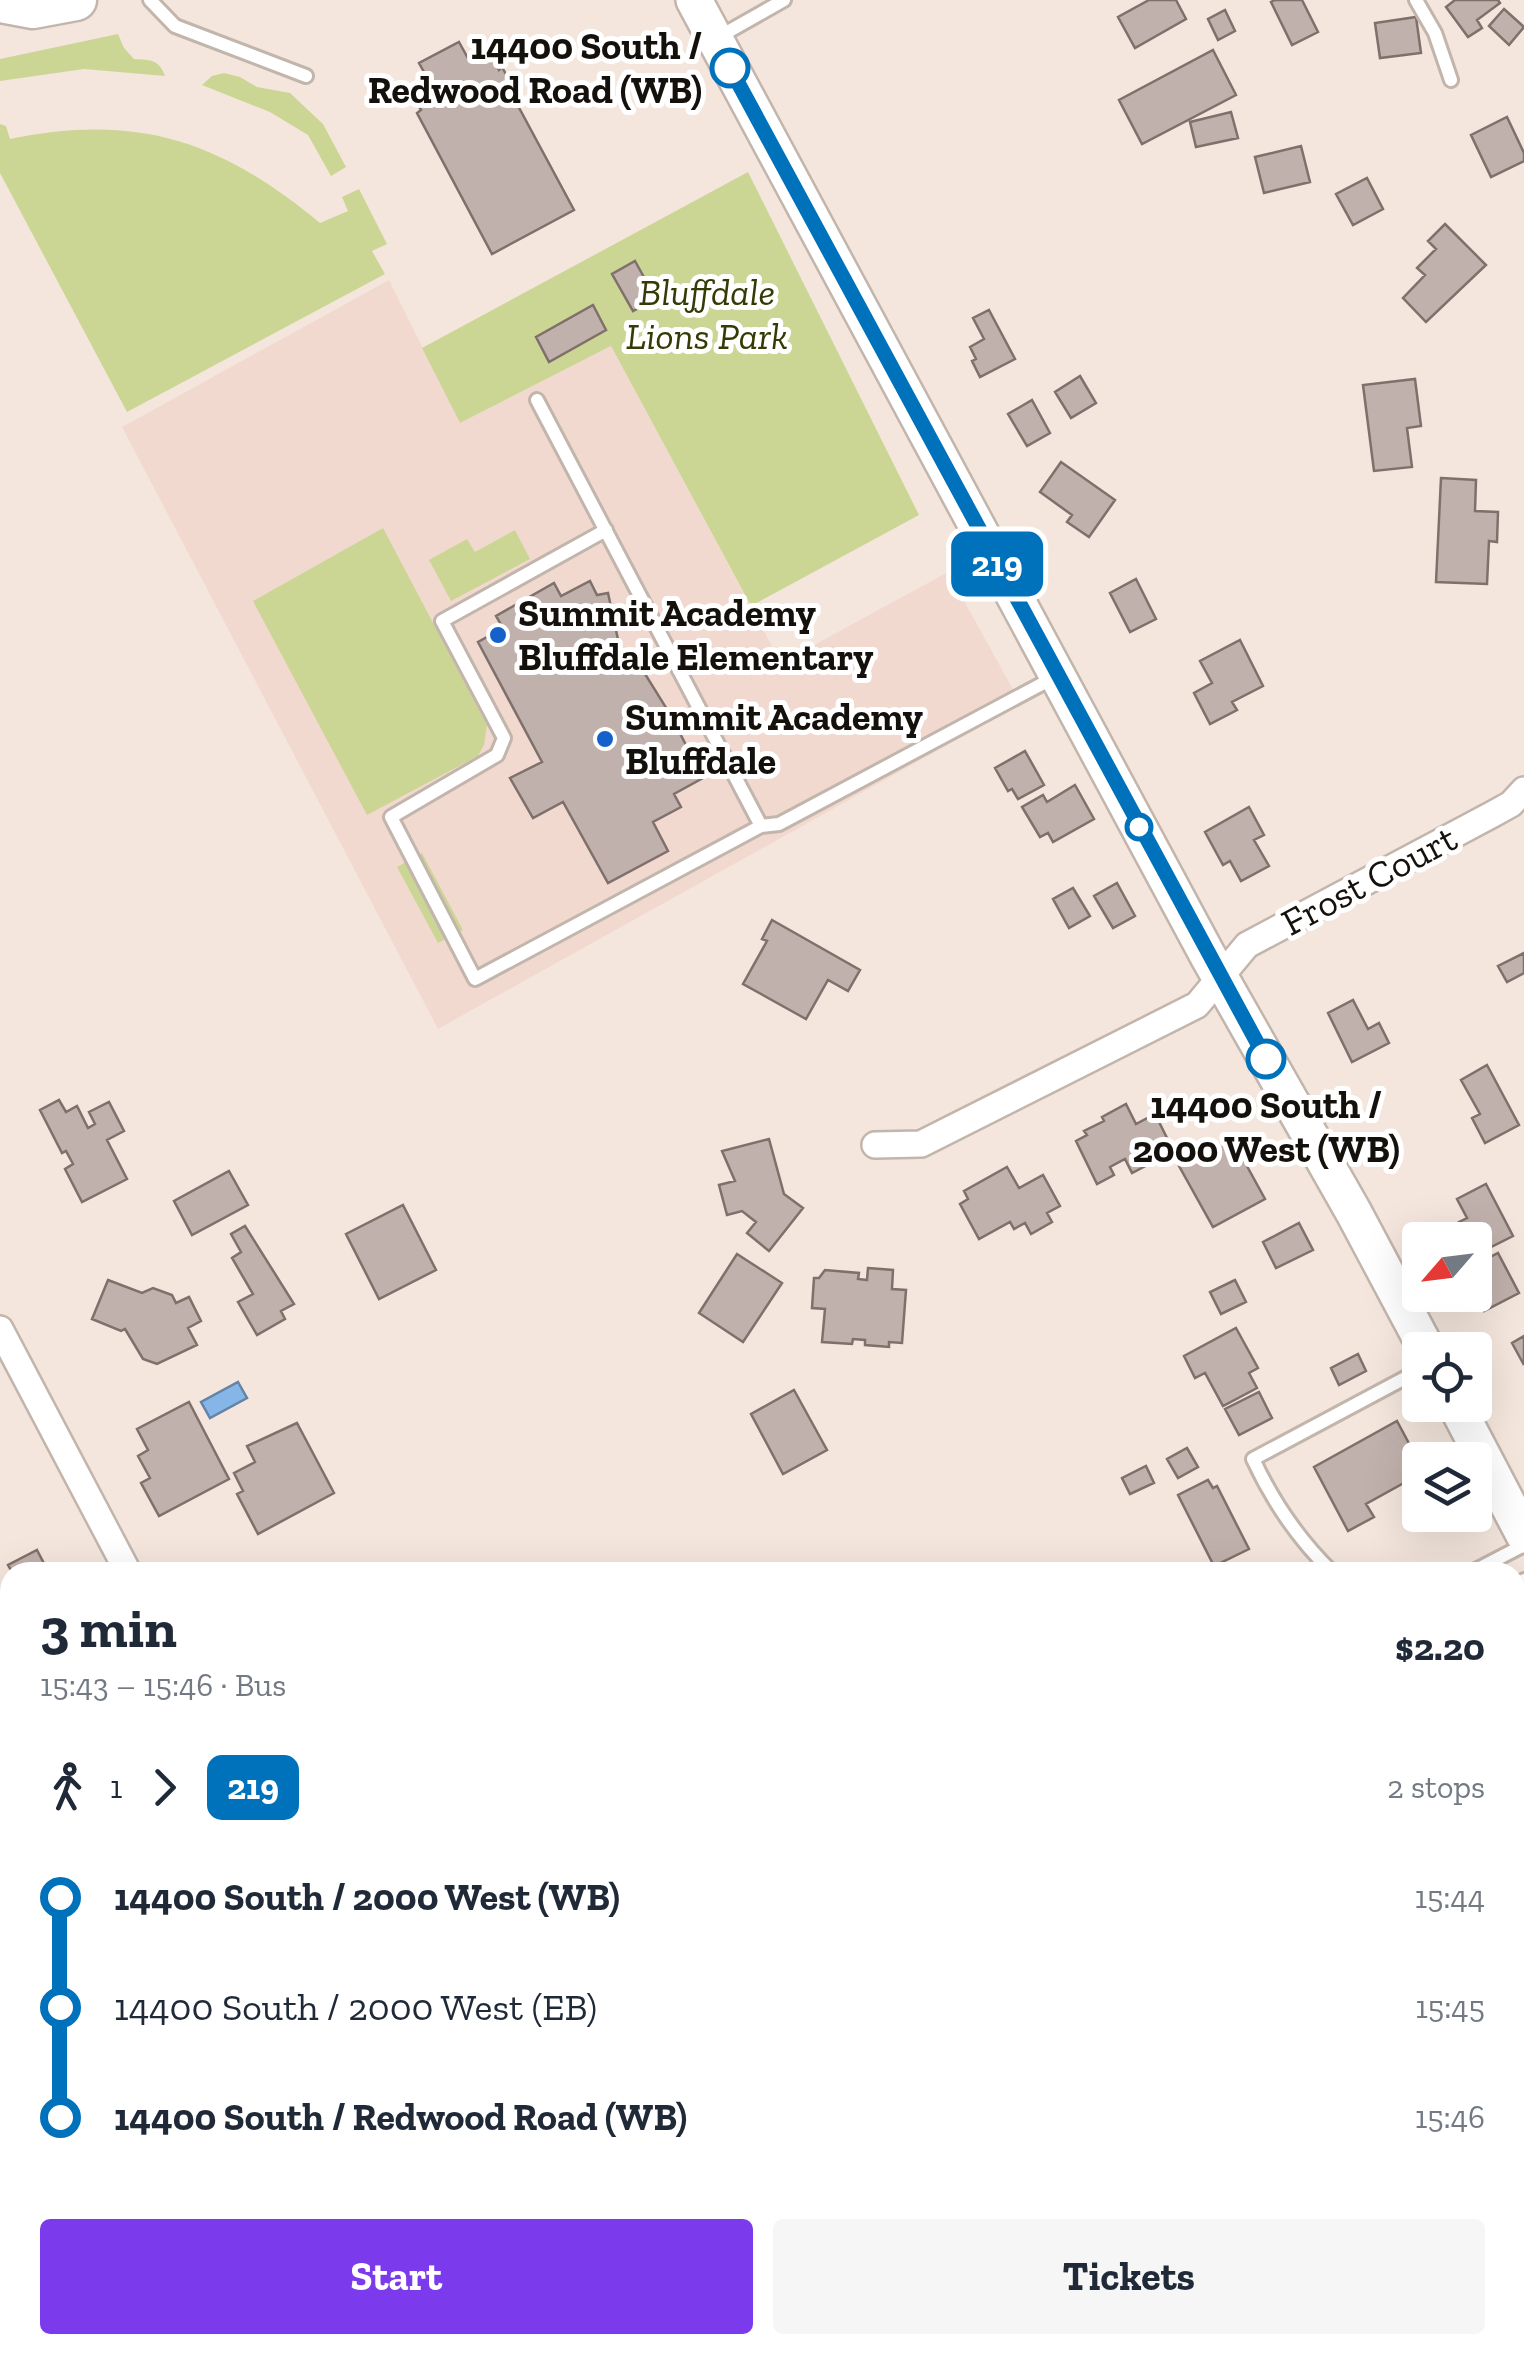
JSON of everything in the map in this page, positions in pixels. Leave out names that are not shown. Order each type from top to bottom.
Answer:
[{"type":"main road","points":[[0,2],[33,8],[76,0]]},
{"type":"main road","points":[[694,0],[1220,977],[1418,1332]]},
{"type":"main road","points":[[1465,1422],[1524,1535]]},
{"type":"street","name":"Frost Court","points":[[875,1145],[921,1144],[1197,1005],[1247,945],[1494,814],[1524,790]]},
{"type":"street","points":[[0,1329],[123,1562]]},
{"type":"lane","points":[[150,0],[175,26],[306,76]]},
{"type":"lane","points":[[715,39],[784,0]]},
{"type":"lane","points":[[1416,0],[1435,33],[1451,80]]},
{"type":"lane","points":[[537,400],[761,826]]},
{"type":"lane","points":[[606,530],[442,621],[504,738],[498,755],[391,817],[475,980],[761,826],[779,824],[1057,676]]},
{"type":"lane","points":[[1322,1562],[1270,1496],[1254,1458],[1402,1380]]},
{"type":"lane","points":[[1491,1562],[1524,1545]]},
{"type":"shaded area","name":"Summit Academy Bluffdale Elementary","points":[[389,280],[460,423],[611,346],[781,663],[948,572],[1021,704],[438,1029],[122,427]]},
{"type":"green space","points":[[118,34],[134,59],[157,63],[165,76],[84,69],[0,81],[0,59]]},
{"type":"green space","points":[[224,73],[257,87],[290,93],[323,124],[346,167],[331,176],[308,135],[270,112],[202,85],[212,76]]},
{"type":"green space","points":[[0,124],[6,126],[10,139],[99,130],[176,140],[248,172],[320,223],[348,211],[342,197],[359,189],[387,244],[372,251],[385,274],[127,412],[0,173]]},
{"type":"green space","name":"Bluffdale Lions Park","points":[[748,172],[919,515],[751,606],[611,346],[460,423],[422,348]]},
{"type":"green space","points":[[383,528],[487,725],[478,756],[367,815],[253,601]]},
{"type":"green space","points":[[515,530],[530,559],[451,601],[429,560],[467,539],[475,552]]},
{"type":"green space","points":[[422,853],[463,930],[438,943],[397,867]]},
{"type":"water","points":[[238,1382],[247,1398],[210,1418],[201,1402]]},
{"type":"building","points":[[1149,0],[1176,0],[1186,19],[1135,48],[1118,17]]},
{"type":"building","points":[[1302,0],[1318,32],[1292,45],[1271,2]]},
{"type":"building","points":[[1455,0],[1500,3],[1477,20],[1482,28],[1468,37],[1446,7]]},
{"type":"building","points":[[1504,9],[1524,27],[1509,45],[1489,26]]},
{"type":"building","points":[[1225,10],[1235,31],[1218,40],[1208,19]]},
{"type":"building","points":[[1416,17],[1421,53],[1380,58],[1375,23]]},
{"type":"building","points":[[459,42],[469,60],[487,50],[499,70],[502,67],[513,87],[509,89],[574,210],[492,254],[417,113],[421,110],[410,91],[429,81],[419,63]]},
{"type":"building","points":[[1213,50],[1236,95],[1142,144],[1119,100]]},
{"type":"building","points":[[1231,112],[1238,138],[1196,147],[1190,122]]},
{"type":"building","points":[[1507,117],[1524,161],[1491,177],[1471,135]]},
{"type":"building","points":[[1301,146],[1310,182],[1264,193],[1255,157]]},
{"type":"building","points":[[1367,178],[1383,209],[1353,225],[1336,194]]},
{"type":"building","points":[[1445,224],[1486,265],[1426,322],[1403,298],[1425,275],[1417,268],[1436,249],[1428,241]]},
{"type":"building","points":[[635,261],[656,299],[633,311],[612,274]]},
{"type":"building","points":[[593,305],[606,330],[549,362],[536,337]]},
{"type":"building","points":[[989,310],[1015,359],[980,377],[970,347],[984,339],[973,318]]},
{"type":"building","points":[[1080,376],[1096,403],[1071,418],[1055,392]]},
{"type":"building","points":[[1415,379],[1421,426],[1407,428],[1412,467],[1374,471],[1363,385]]},
{"type":"building","points":[[1032,400],[1050,433],[1027,446],[1008,414]]},
{"type":"building","points":[[1061,462],[1115,500],[1089,537],[1067,522],[1072,515],[1040,492]]},
{"type":"building","points":[[1441,478],[1476,480],[1475,511],[1498,512],[1497,542],[1489,541],[1487,584],[1436,582]]},
{"type":"building","points":[[1136,579],[1156,619],[1130,632],[1110,593]]},
{"type":"building","name":"Summit Academy Bluffdale","points":[[590,581],[597,595],[608,593],[622,658],[629,670],[642,669],[703,778],[674,794],[681,807],[653,822],[668,851],[608,883],[563,802],[533,818],[510,778],[542,762],[478,642],[503,628],[496,616],[554,583],[561,596]]},
{"type":"building","points":[[1240,640],[1263,686],[1232,702],[1237,710],[1210,724],[1194,693],[1212,683],[1200,661]]},
{"type":"building","points":[[1025,751],[1044,785],[1018,799],[1012,789],[1008,791],[995,768]]},
{"type":"building","points":[[1075,785],[1094,819],[1053,842],[1048,833],[1040,837],[1022,807],[1043,795],[1047,802]]},
{"type":"building","points":[[1249,807],[1264,835],[1254,840],[1269,866],[1241,881],[1230,861],[1223,865],[1205,832]]},
{"type":"building","points":[[1117,883],[1135,916],[1113,928],[1094,896]]},
{"type":"building","points":[[1073,888],[1090,916],[1069,928],[1053,899]]},
{"type":"building","points":[[772,920],[860,970],[848,991],[828,980],[806,1019],[743,984],[767,941],[762,939]]},
{"type":"building","points":[[1524,953],[1524,973],[1507,982],[1498,966]]},
{"type":"building","points":[[1353,1000],[1368,1029],[1379,1023],[1389,1043],[1352,1062],[1328,1013]]},
{"type":"building","points":[[1487,1065],[1519,1125],[1485,1143],[1472,1118],[1480,1114],[1461,1080]]},
{"type":"building","points":[[59,1100],[66,1112],[77,1106],[88,1128],[95,1124],[89,1112],[109,1102],[124,1131],[107,1140],[127,1179],[82,1202],[65,1169],[73,1164],[66,1151],[62,1153],[40,1110]]},
{"type":"building","points":[[1126,1104],[1136,1124],[1155,1114],[1169,1142],[1150,1151],[1155,1161],[1132,1173],[1125,1159],[1110,1167],[1114,1175],[1097,1184],[1076,1141],[1087,1135],[1084,1131],[1104,1121],[1102,1117]]},
{"type":"building","points":[[1231,1137],[1265,1199],[1213,1227],[1179,1166]]},
{"type":"building","points":[[769,1139],[784,1194],[803,1208],[769,1251],[747,1233],[756,1222],[742,1211],[727,1215],[719,1185],[735,1181],[722,1151]]},
{"type":"building","points":[[1007,1167],[1019,1188],[1043,1175],[1060,1206],[1047,1213],[1052,1222],[1031,1234],[1025,1223],[1014,1229],[1010,1222],[979,1239],[960,1204],[968,1199],[964,1191]]},
{"type":"building","points":[[229,1171],[248,1205],[192,1235],[174,1201]]},
{"type":"building","points":[[1486,1184],[1513,1236],[1492,1246],[1492,1222],[1459,1222],[1467,1218],[1457,1199]]},
{"type":"building","points":[[403,1205],[436,1270],[379,1299],[346,1234]]},
{"type":"building","points":[[1299,1223],[1313,1250],[1276,1268],[1263,1242]]},
{"type":"building","points":[[245,1226],[294,1304],[281,1311],[285,1319],[257,1335],[238,1302],[253,1294],[232,1258],[241,1252],[231,1234]]},
{"type":"building","points":[[1498,1253],[1519,1293],[1492,1307],[1492,1256]]},
{"type":"building","points":[[737,1254],[782,1283],[743,1342],[699,1313]]},
{"type":"building","points":[[868,1268],[893,1270],[892,1289],[906,1290],[902,1343],[889,1342],[889,1347],[865,1345],[865,1340],[853,1339],[852,1344],[822,1342],[825,1309],[812,1308],[814,1278],[825,1270],[859,1273],[858,1279],[867,1280]]},
{"type":"building","points":[[108,1280],[142,1293],[153,1288],[172,1295],[176,1303],[189,1297],[201,1321],[188,1328],[197,1345],[157,1364],[143,1359],[125,1329],[121,1331],[92,1319]]},
{"type":"building","points":[[1235,1280],[1246,1302],[1221,1314],[1210,1292]]},
{"type":"building","points":[[1236,1328],[1258,1368],[1249,1373],[1257,1388],[1223,1406],[1205,1373],[1195,1378],[1184,1356]]},
{"type":"building","points":[[1524,1336],[1524,1365],[1512,1343]]},
{"type":"building","points":[[1358,1354],[1366,1371],[1339,1385],[1331,1368]]},
{"type":"building","points":[[794,1390],[827,1450],[783,1474],[751,1414]]},
{"type":"building","points":[[1259,1392],[1272,1418],[1239,1435],[1225,1409]]},
{"type":"building","points":[[189,1402],[229,1479],[159,1516],[141,1483],[150,1478],[138,1456],[148,1450],[137,1429]]},
{"type":"building","points":[[1397,1421],[1408,1442],[1402,1442],[1402,1484],[1366,1504],[1374,1517],[1348,1531],[1314,1467]]},
{"type":"building","points":[[297,1423],[334,1493],[258,1534],[237,1494],[243,1491],[234,1473],[255,1462],[247,1446]]},
{"type":"building","points":[[1187,1448],[1198,1467],[1178,1478],[1167,1459]]},
{"type":"building","points":[[1146,1466],[1154,1483],[1130,1494],[1122,1478]]},
{"type":"building","points":[[1208,1480],[1213,1488],[1217,1486],[1249,1549],[1222,1562],[1212,1562],[1178,1495]]},
{"type":"building","points":[[37,1550],[43,1562],[14,1562]]},
{"type":"bus line","name":"219","points":[[730,68],[1266,1059]]},
{"type":"place","name":"14400 South / Redwood Road (WB)","points":[[730,68]]},
{"type":"place","name":"Summit Academy Bluffdale Elementary","points":[[498,635]]},
{"type":"place","name":"Summit Academy Bluffdale","points":[[605,739]]},
{"type":"place","name":"14400 South / 2000 West (WB)","points":[[1266,1059]]}]
